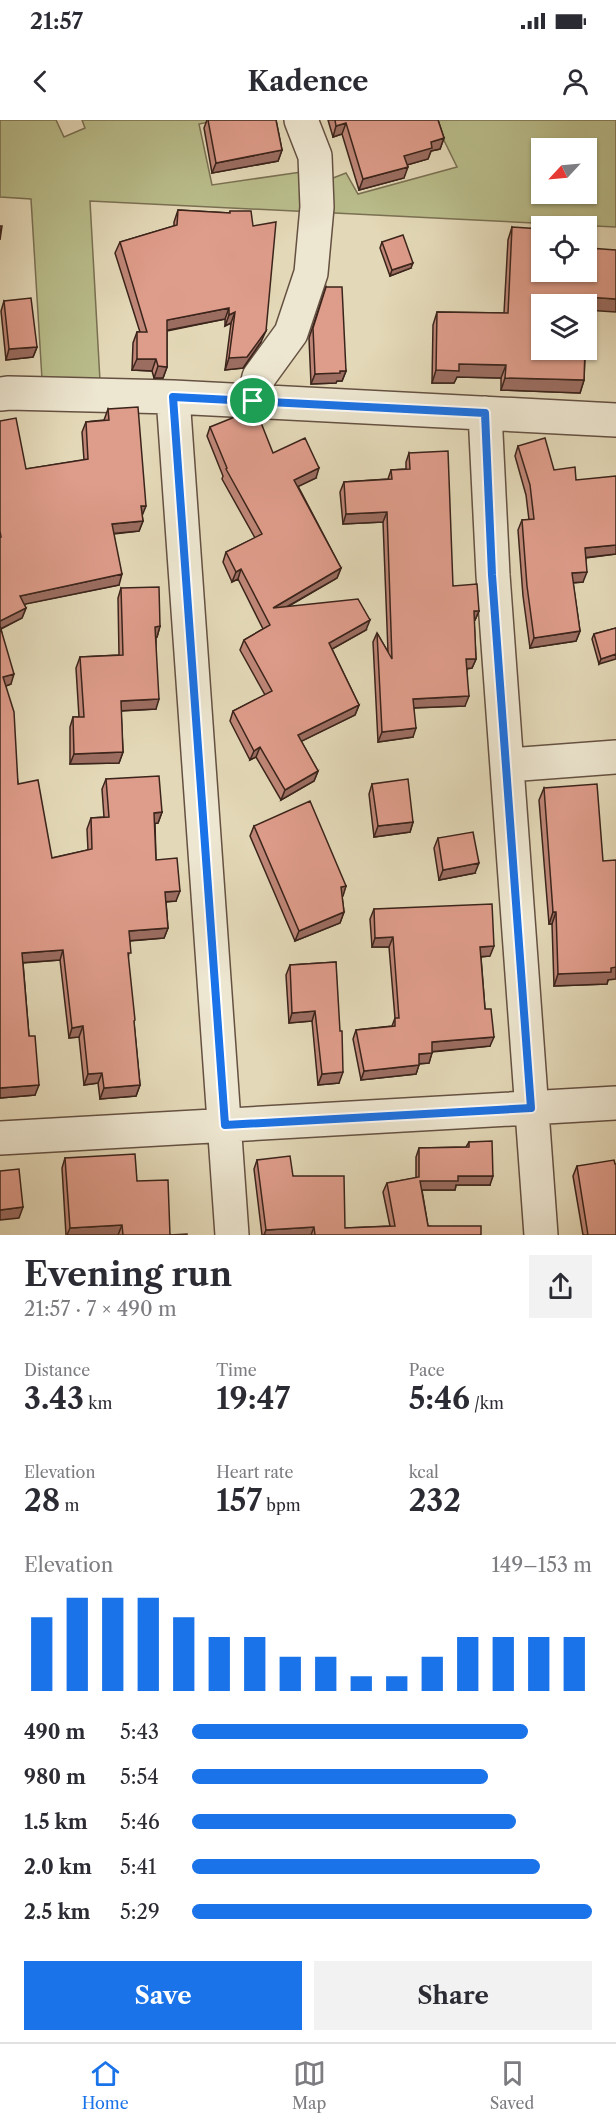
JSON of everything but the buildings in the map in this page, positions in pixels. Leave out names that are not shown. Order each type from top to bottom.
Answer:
[{"type":"street","points":[[253,401],[259,376],[291,333],[310,273],[318,207],[315,156],[301,120]]},
{"type":"street","points":[[0,394],[173,397],[616,420]]},
{"type":"street","points":[[173,397],[232,1235]]},
{"type":"street","points":[[485,413],[492,575],[508,765],[541,1235]]},
{"type":"street","points":[[508,765],[616,757]]},
{"type":"street","points":[[0,1137],[616,1103]]},
{"type":"green space","points":[[0,120],[56,120],[64,137],[85,128],[82,120],[218,120],[199,124],[212,185],[308,171],[315,185],[346,173],[358,194],[457,167],[434,120],[616,120],[616,227],[597,226],[597,216],[531,216],[531,223],[90,201],[100,381],[42,379],[31,199],[0,197]]},
{"type":"route","points":[[173,397],[253,401],[485,413],[492,575],[508,765],[531,1108],[225,1125],[173,397]]}]
